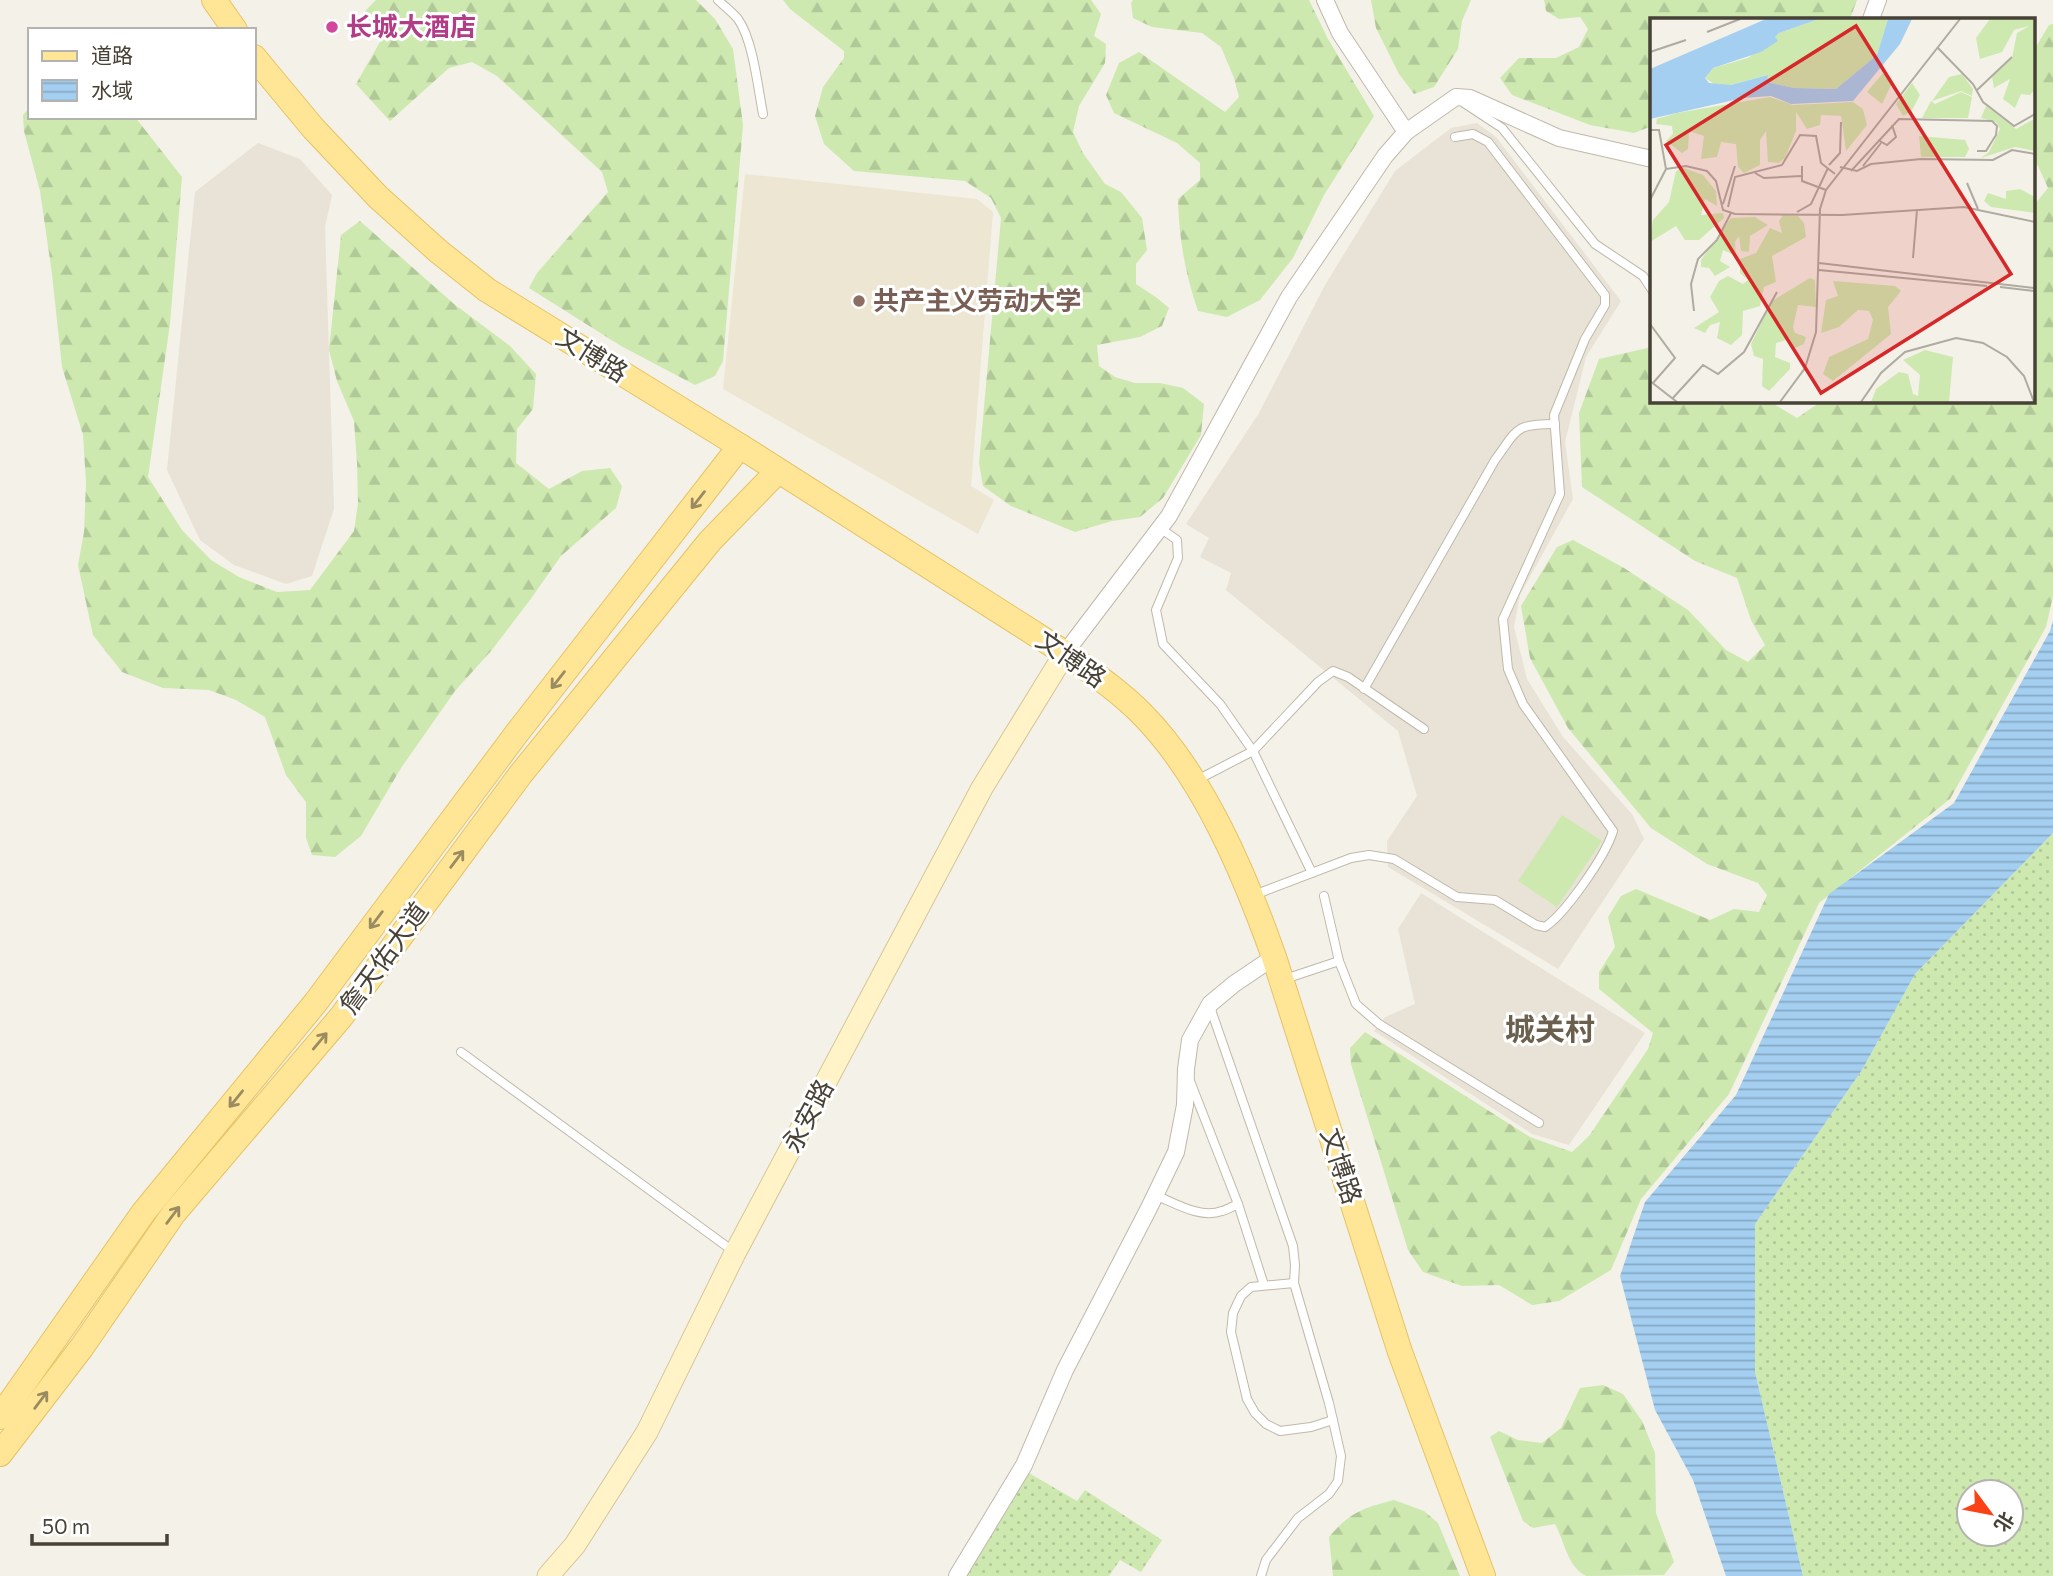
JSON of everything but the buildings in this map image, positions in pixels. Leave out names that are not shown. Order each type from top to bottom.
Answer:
[{"type":"main road","points":[[214,0],[234,28]]},
{"type":"main road","name":"文博路","points":[[256,59],[322,138],[378,197],[486,290],[740,446],[1065,653],[1101,678],[1141,714],[1170,747],[1194,783],[1232,853],[1251,896],[1278,968],[1400,1352],[1482,1576]]},
{"type":"main road","name":"詹天佑大道","points":[[0,1417],[143,1213],[316,1002],[517,733],[740,446]]},
{"type":"main road","name":"詹天佑大道","points":[[0,1454],[82,1347],[174,1213],[341,1017],[520,775],[710,541],[778,471]]},
{"type":"street","points":[[1325,0],[1340,33],[1406,132]]},
{"type":"street","points":[[1871,18],[1878,0]]},
{"type":"street","points":[[1065,653],[1168,516],[1289,297],[1385,156],[1406,132],[1456,97],[1470,98],[1559,138],[1650,159]]},
{"type":"street","name":"永安路","points":[[548,1576],[575,1545],[647,1432],[735,1253],[982,788],[1065,653]]},
{"type":"street","points":[[957,1576],[1024,1465],[1065,1370],[1176,1152],[1185,1105],[1189,1040],[1209,1004],[1234,984],[1278,968]]},
{"type":"lane","points":[[718,0],[738,20],[748,41],[763,114]]},
{"type":"lane","points":[[1456,97],[1502,128],[1595,244],[1643,276],[1650,287]]},
{"type":"lane","points":[[1251,896],[1351,858],[1368,855],[1394,859],[1457,897],[1495,900],[1536,925],[1545,927],[1555,920],[1576,894],[1610,842],[1613,831],[1523,704],[1508,669],[1503,619],[1560,494],[1554,415],[1585,339],[1605,306],[1605,295],[1488,142],[1473,134],[1455,137]]},
{"type":"lane","points":[[1364,689],[1495,460],[1517,430],[1528,424],[1555,424]]},
{"type":"lane","points":[[1160,527],[1177,540],[1178,558],[1156,610],[1163,644],[1220,704],[1252,751],[1312,873]]},
{"type":"lane","points":[[1194,783],[1252,751],[1318,682],[1333,671],[1348,677],[1424,729]]},
{"type":"lane","points":[[1324,896],[1339,961],[1356,1004],[1391,1031],[1539,1123]]},
{"type":"lane","points":[[1278,968],[1339,961]]},
{"type":"lane","points":[[1209,1004],[1293,1246],[1294,1283],[1341,1456],[1338,1481],[1329,1494],[1298,1518],[1266,1560],[1261,1576]]},
{"type":"lane","points":[[461,1052],[735,1253]]},
{"type":"lane","points":[[1186,1069],[1238,1204],[1264,1285]]},
{"type":"lane","points":[[1155,1195],[1188,1209],[1206,1213],[1221,1212],[1238,1204]]},
{"type":"lane","points":[[1294,1283],[1251,1287],[1241,1296],[1233,1313],[1231,1332],[1238,1366],[1250,1407],[1266,1424],[1280,1431],[1311,1427],[1333,1420]]},
{"type":"shaded area","points":[[1477,123],[1496,137],[1621,301],[1586,357],[1565,442],[1573,499],[1520,595],[1514,627],[1527,679],[1563,737],[1632,814],[1644,839],[1558,969],[1388,867],[1387,841],[1417,796],[1398,731],[1226,590],[1231,573],[1200,557],[1209,538],[1186,524],[1259,413],[1325,285],[1395,171],[1451,128]]},
{"type":"shaded area","points":[[258,143],[300,159],[332,195],[325,227],[334,509],[312,576],[286,584],[234,565],[200,540],[167,470],[195,192]]},
{"type":"shaded area","name":"共产主义劳动大学","points":[[745,174],[977,199],[993,212],[971,486],[994,500],[978,534],[723,389]]},
{"type":"shaded area","points":[[1421,893],[1645,1033],[1569,1145],[1532,1134],[1374,1031],[1385,1017],[1415,1004],[1398,929]]},
{"type":"green space","points":[[376,0],[696,0],[715,19],[733,49],[743,125],[723,361],[715,376],[695,385],[621,346],[529,288],[537,273],[608,192],[602,172],[497,76],[472,62],[449,68],[390,121],[356,84],[381,40],[368,27],[365,11]]},
{"type":"green space","points":[[783,0],[1091,0],[1101,14],[1094,36],[1106,44],[1105,63],[1079,106],[1073,132],[1083,153],[1105,184],[1121,192],[1142,218],[1147,250],[1136,264],[1136,284],[1169,308],[1162,326],[1140,337],[1097,345],[1099,366],[1115,377],[1135,383],[1160,383],[1183,388],[1204,404],[1201,435],[1163,498],[1140,517],[1112,521],[1075,532],[1011,506],[983,486],[979,463],[1001,218],[991,198],[965,181],[854,171],[824,144],[815,116],[823,87],[844,58],[844,51],[790,9]]},
{"type":"green space","points":[[1133,0],[1309,0],[1328,39],[1374,116],[1324,195],[1293,258],[1260,300],[1227,317],[1198,311],[1184,256],[1178,199],[1200,180],[1200,163],[1177,143],[1114,113],[1106,95],[1119,63],[1139,52],[1225,112],[1239,97],[1234,78],[1221,47],[1202,33],[1152,27],[1133,18]]},
{"type":"green space","points":[[1371,0],[1471,0],[1462,21],[1458,49],[1434,87],[1414,94],[1399,74],[1376,28]]},
{"type":"green space","points":[[1544,0],[1857,0],[1850,18],[1650,18],[1650,127],[1634,133],[1590,125],[1512,95],[1500,78],[1519,58],[1556,58],[1579,47],[1588,29],[1580,17],[1559,19],[1546,11]]},
{"type":"green space","points":[[2053,24],[2053,596],[2046,627],[1950,799],[1819,903],[1729,1094],[1641,1199],[1611,1270],[1559,1301],[1532,1305],[1499,1285],[1462,1286],[1423,1272],[1408,1250],[1351,1064],[1350,1048],[1365,1032],[1530,1137],[1572,1152],[1589,1136],[1648,1049],[1653,1033],[1599,989],[1599,972],[1615,947],[1608,917],[1621,896],[1636,889],[1710,920],[1734,909],[1759,912],[1767,895],[1758,883],[1707,864],[1651,828],[1568,728],[1530,658],[1521,606],[1557,547],[1573,540],[1624,568],[1688,610],[1726,650],[1748,662],[1765,645],[1751,620],[1737,578],[1695,561],[1582,487],[1579,413],[1599,359],[1650,347],[1650,402],[1771,402],[1797,418],[1821,402],[2036,402],[2036,203],[2048,188],[2036,164],[2036,47],[2049,25]]},
{"type":"green space","points":[[28,109],[28,119],[137,119],[182,177],[170,324],[148,477],[182,530],[211,560],[239,577],[277,592],[310,590],[354,531],[358,503],[354,421],[337,381],[329,350],[341,235],[360,221],[454,304],[510,346],[536,374],[533,409],[517,429],[516,463],[549,489],[582,471],[610,468],[622,486],[616,508],[561,556],[491,651],[455,691],[401,768],[361,836],[335,857],[312,855],[306,838],[306,802],[286,775],[265,717],[236,700],[209,690],[163,688],[122,672],[93,635],[78,565],[84,532],[86,483],[83,435],[62,367],[40,191],[24,131],[23,115]]},
{"type":"green space","points":[[1562,815],[1602,841],[1557,907],[1518,881]]},
{"type":"green space","points":[[2053,833],[2053,1576],[1803,1576],[1755,1372],[1755,1224],[1862,1070],[1915,974]]},
{"type":"green space","points":[[1603,1385],[1623,1394],[1642,1421],[1655,1453],[1656,1513],[1674,1562],[1664,1575],[1586,1576],[1580,1572],[1570,1560],[1555,1524],[1533,1528],[1523,1521],[1490,1437],[1499,1431],[1518,1440],[1542,1443],[1561,1428],[1580,1388]]},
{"type":"green space","points":[[1029,1473],[1077,1501],[1085,1490],[1162,1540],[1141,1572],[1120,1560],[1109,1576],[967,1576]]},
{"type":"green space","points":[[1394,1500],[1424,1511],[1438,1523],[1460,1576],[1333,1576],[1329,1537],[1358,1512]]},
{"type":"water","points":[[2053,621],[2053,833],[1915,974],[1862,1070],[1755,1224],[1755,1372],[1803,1576],[1726,1576],[1693,1480],[1655,1410],[1620,1276],[1645,1202],[1736,1095],[1829,894],[1954,803],[2050,631]]},
{"type":"place","name":"长城大酒店","points":[[332,27]]},
{"type":"place","name":"共产主义劳动大学","points":[[859,301]]},
{"type":"district","name":"城关村","points":[[1550,1030]]}]
